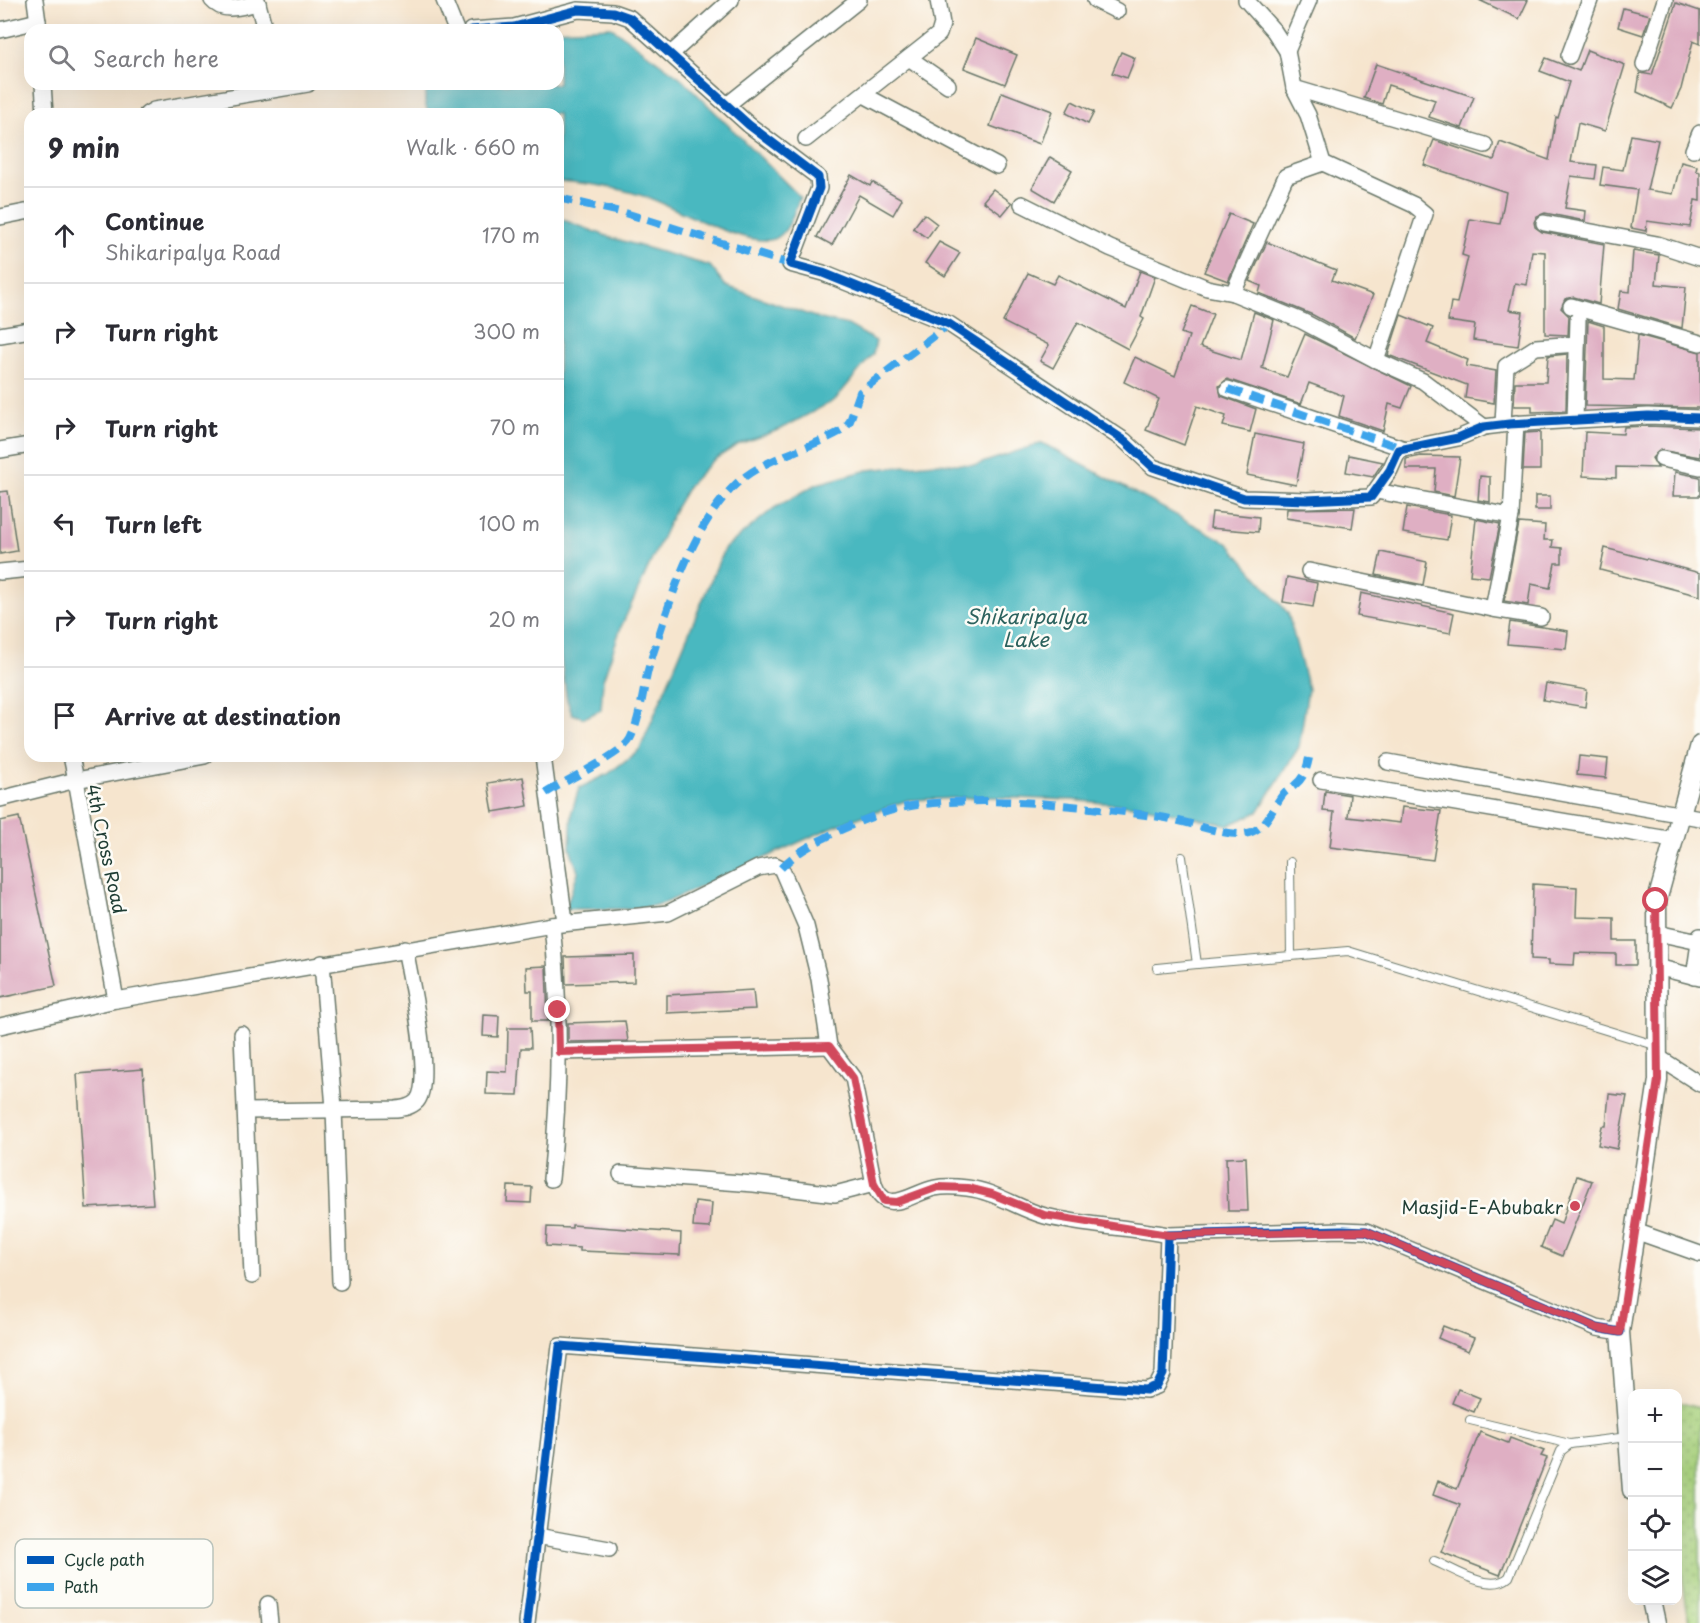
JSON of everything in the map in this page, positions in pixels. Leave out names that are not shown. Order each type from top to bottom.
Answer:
[{"type":"street","points":[[35,0],[39,24]]},
{"type":"street","points":[[212,0],[217,5],[232,9],[257,1],[263,24]]},
{"type":"street","points":[[444,0],[454,24]]},
{"type":"street","points":[[672,53],[730,0]]},
{"type":"street","points":[[727,105],[859,0]]},
{"type":"street","points":[[806,139],[939,34],[942,24],[938,0]]},
{"type":"street","points":[[1095,0],[1117,11]]},
{"type":"street","points":[[1246,0],[1274,31],[1287,51],[1294,88],[1308,115],[1323,163]]},
{"type":"street","points":[[1287,51],[1309,0]]},
{"type":"street","points":[[1569,56],[1590,0]]},
{"type":"street","points":[[1644,64],[1665,0]]},
{"type":"street","points":[[525,24],[578,10],[613,12],[630,18],[672,53],[727,105],[818,177],[819,188],[790,264],[824,273],[949,324],[1125,441],[1153,467],[1244,498],[1307,500],[1371,497],[1399,450],[1458,438],[1484,427],[1648,416],[1700,418]]},
{"type":"street","points":[[0,30],[24,27]]},
{"type":"street","points":[[909,58],[948,85]]},
{"type":"street","points":[[1294,88],[1485,145]]},
{"type":"street","points":[[43,90],[45,108]]},
{"type":"street","points":[[165,108],[260,90]]},
{"type":"street","points":[[864,95],[997,165]]},
{"type":"street","points":[[1694,150],[1700,133]]},
{"type":"street","points":[[1233,292],[1286,176],[1323,163],[1414,205],[1425,214],[1376,360]]},
{"type":"street","points":[[1022,204],[1110,248],[1207,288],[1233,292],[1302,321],[1376,360],[1423,381],[1484,427]]},
{"type":"street","points":[[0,217],[24,212]]},
{"type":"street","points":[[1544,223],[1657,244],[1700,258]]},
{"type":"street","points":[[1575,420],[1577,344],[1574,312],[1700,343]]},
{"type":"street","points":[[0,335],[24,331]]},
{"type":"street","points":[[1493,609],[1511,516],[1510,424],[1506,366],[1536,347],[1577,344]]},
{"type":"street","points":[[1228,389],[1405,449]]},
{"type":"street","points":[[0,450],[24,446]]},
{"type":"street","points":[[1662,459],[1700,467]]},
{"type":"street","points":[[1376,491],[1511,516]]},
{"type":"street","points":[[0,572],[24,570]]},
{"type":"street","points":[[1310,572],[1541,617]]},
{"type":"street","points":[[1628,1437],[1620,1332],[1658,1080],[1656,901],[1700,745]]},
{"type":"street","points":[[72,762],[76,780],[147,762]]},
{"type":"street","points":[[544,762],[559,924],[558,1106],[551,1179]]},
{"type":"street","points":[[1388,762],[1682,812],[1700,818]]},
{"type":"street","name":"4th Cross Road","points":[[0,799],[76,780],[116,1000]]},
{"type":"street","points":[[1322,780],[1674,840]]},
{"type":"street","points":[[0,1026],[116,1000],[405,948],[559,924],[668,913],[758,868],[775,865],[785,873],[806,926],[819,979],[829,1046],[853,1078],[874,1184],[884,1201],[897,1202],[938,1187],[968,1188],[992,1194],[1044,1215],[1168,1235],[1366,1231],[1597,1328],[1620,1332]]},
{"type":"street","points":[[1657,933],[1700,939],[1697,977],[1657,967]]},
{"type":"street","points":[[247,1111],[334,1108],[396,1109],[410,1107],[419,1100],[425,1069],[405,948]]},
{"type":"street","points":[[322,963],[334,1108],[340,1282]]},
{"type":"street","points":[[242,1034],[247,1111],[252,1276]]},
{"type":"street","points":[[559,1052],[829,1046]]},
{"type":"street","points":[[1658,1052],[1700,1084]]},
{"type":"street","points":[[621,1174],[835,1194],[874,1184]]},
{"type":"street","points":[[1635,1231],[1700,1254]]},
{"type":"street","points":[[527,1623],[560,1346],[1146,1390],[1156,1386],[1163,1374],[1168,1235]]},
{"type":"street","points":[[537,1536],[609,1549]]},
{"type":"street","points":[[268,1604],[270,1623]]},
{"type":"street","points":[[1652,1605],[1656,1623]]},
{"type":"lane","points":[[1182,857],[1197,964]]},
{"type":"lane","points":[[1290,862],[1291,956]]},
{"type":"lane","points":[[1157,968],[1348,951],[1658,1052]]},
{"type":"lane","points":[[1470,1420],[1570,1444],[1628,1437]]},
{"type":"lane","points":[[1434,1561],[1489,1584],[1505,1581],[1509,1577],[1561,1451],[1570,1444]]},
{"type":"green space","points":[[1682,1403],[1700,1408],[1700,1623],[1689,1623],[1682,1575]]},
{"type":"water","points":[[611,27],[681,78],[800,197],[784,232],[774,239],[747,238],[712,226],[638,194],[604,186],[564,182],[564,108],[427,108],[425,98],[428,90],[564,90],[564,29]]},
{"type":"water","points":[[564,220],[612,238],[710,266],[726,286],[821,319],[848,325],[876,341],[873,354],[835,400],[781,429],[739,444],[712,461],[689,485],[676,507],[621,627],[603,680],[601,710],[584,718],[572,714],[564,680]]},
{"type":"water","name":"Shikaripalya Lake","points":[[1042,443],[1228,543],[1288,613],[1308,689],[1299,747],[1258,812],[1229,825],[1145,807],[1072,800],[987,797],[908,800],[835,826],[665,903],[639,909],[565,909],[578,872],[570,848],[572,811],[579,788],[608,774],[640,749],[724,549],[774,508],[817,484],[868,470],[934,463],[976,465]]},
{"type":"building","points":[[1479,0],[1528,0],[1519,19]]},
{"type":"building","points":[[1676,3],[1700,11],[1700,44],[1693,41],[1681,89],[1672,108],[1637,92],[1640,73],[1652,75]]},
{"type":"building","points":[[1623,8],[1650,15],[1643,35],[1618,27]]},
{"type":"building","points":[[976,38],[1017,55],[1005,84],[964,68]]},
{"type":"building","points":[[1587,50],[1625,65],[1605,131],[1578,123],[1571,162],[1597,165],[1595,179],[1571,176],[1565,208],[1586,211],[1585,221],[1545,213],[1537,216],[1534,222],[1535,227],[1542,232],[1604,244],[1599,304],[1574,297],[1565,299],[1561,308],[1569,316],[1568,335],[1545,334],[1545,252],[1532,251],[1527,285],[1515,283],[1509,310],[1523,312],[1518,346],[1473,340],[1475,325],[1448,321],[1451,302],[1457,303],[1468,257],[1462,255],[1470,219],[1500,224],[1506,192],[1424,165],[1434,140],[1494,160],[1500,142],[1549,160],[1556,117],[1558,118],[1569,82],[1540,71],[1546,58],[1579,71]]},
{"type":"building","points":[[1121,52],[1135,58],[1127,78],[1112,73]]},
{"type":"building","points":[[1376,64],[1474,97],[1462,128],[1429,117],[1435,100],[1388,85],[1382,104],[1364,98]]},
{"type":"building","points":[[1002,92],[1052,111],[1040,144],[990,126]]},
{"type":"building","points":[[1072,101],[1094,112],[1088,124],[1066,113]]},
{"type":"building","points":[[1631,135],[1658,140],[1647,190],[1673,194],[1681,162],[1697,166],[1696,171],[1700,172],[1700,201],[1695,200],[1690,227],[1647,221],[1646,231],[1631,228],[1637,190],[1600,185],[1603,167],[1623,170]]},
{"type":"building","points":[[1050,157],[1072,170],[1054,201],[1032,188]]},
{"type":"building","points":[[851,175],[870,186],[872,182],[902,199],[893,215],[859,195],[832,245],[817,237]]},
{"type":"building","points":[[993,189],[1012,203],[1002,215],[983,201]]},
{"type":"building","points":[[924,214],[937,224],[927,238],[913,228]]},
{"type":"building","points":[[1229,214],[1253,224],[1228,281],[1204,272]]},
{"type":"building","points":[[939,242],[960,253],[945,276],[925,263]]},
{"type":"building","points":[[1267,242],[1336,270],[1332,280],[1373,295],[1355,338],[1313,315],[1259,293],[1261,286],[1249,281]]},
{"type":"building","points":[[1633,251],[1659,255],[1656,284],[1686,287],[1682,328],[1618,309],[1621,291],[1630,292]]},
{"type":"building","points":[[1140,271],[1155,277],[1141,317],[1144,319],[1128,349],[1078,322],[1053,368],[1040,361],[1049,345],[1003,322],[1028,273],[1053,284],[1058,275],[1126,309]]},
{"type":"building","points":[[1192,306],[1213,314],[1200,347],[1241,360],[1254,312],[1274,320],[1262,368],[1287,377],[1305,334],[1411,386],[1402,408],[1389,404],[1383,431],[1339,416],[1344,396],[1309,383],[1301,404],[1227,379],[1219,386],[1221,396],[1256,409],[1250,432],[1223,426],[1226,416],[1197,406],[1184,445],[1146,430],[1159,399],[1124,382],[1135,357],[1175,376],[1189,336],[1181,333]]},
{"type":"building","points":[[1401,315],[1433,328],[1427,343],[1468,360],[1466,366],[1496,371],[1494,403],[1465,398],[1467,385],[1388,355]]},
{"type":"building","points":[[1588,321],[1604,326],[1604,379],[1634,380],[1638,335],[1700,352],[1700,408],[1585,406]]},
{"type":"building","points":[[1567,354],[1566,411],[1532,412],[1532,406],[1514,406],[1515,382],[1546,382],[1548,356]]},
{"type":"building","points":[[1624,427],[1700,428],[1700,457],[1660,450],[1652,458],[1658,468],[1616,467],[1616,478],[1583,476],[1585,432],[1623,434]]},
{"type":"building","points":[[1540,432],[1540,470],[1523,470],[1525,433]]},
{"type":"building","points":[[1255,434],[1304,444],[1296,485],[1247,475]]},
{"type":"building","points":[[1349,455],[1383,462],[1373,477],[1346,472]]},
{"type":"building","points":[[1421,456],[1460,457],[1454,496],[1434,492],[1436,469],[1406,469],[1406,459]]},
{"type":"building","points":[[1675,472],[1700,477],[1700,496],[1673,496]]},
{"type":"building","points":[[1480,476],[1490,477],[1490,502],[1478,500]]},
{"type":"building","points":[[8,491],[17,551],[0,554],[0,492]]},
{"type":"building","points":[[1535,496],[1550,496],[1550,510],[1535,510]]},
{"type":"building","points":[[1407,507],[1451,515],[1447,540],[1403,533]]},
{"type":"building","points":[[1355,508],[1352,528],[1286,518],[1287,509]]},
{"type":"building","points":[[1212,512],[1259,517],[1258,532],[1210,528]]},
{"type":"building","points":[[1476,519],[1500,524],[1489,577],[1470,575]]},
{"type":"building","points":[[1519,523],[1545,525],[1544,540],[1553,540],[1552,547],[1562,548],[1562,563],[1555,563],[1550,588],[1531,584],[1528,605],[1504,601]]},
{"type":"building","points":[[1605,548],[1700,573],[1700,596],[1600,570]]},
{"type":"building","points":[[1381,552],[1427,562],[1423,585],[1376,575]]},
{"type":"building","points":[[1287,577],[1317,583],[1313,607],[1283,602]]},
{"type":"building","points":[[1361,593],[1454,613],[1450,633],[1357,616]]},
{"type":"building","points":[[1510,622],[1568,631],[1566,649],[1507,644]]},
{"type":"building","points":[[1546,683],[1587,690],[1585,707],[1543,700]]},
{"type":"building","points":[[1579,756],[1608,759],[1606,778],[1577,775]]},
{"type":"building","points":[[523,777],[528,806],[493,812],[488,783]]},
{"type":"building","points":[[1325,791],[1350,795],[1348,817],[1400,823],[1402,807],[1441,811],[1433,860],[1330,847],[1334,812],[1323,811]]},
{"type":"building","points":[[19,817],[56,986],[0,998],[0,821]]},
{"type":"building","points":[[1533,884],[1577,887],[1576,917],[1614,918],[1614,941],[1636,941],[1636,965],[1616,965],[1616,954],[1575,953],[1574,965],[1549,964],[1549,960],[1531,959]]},
{"type":"building","points":[[634,955],[634,982],[566,984],[565,957]]},
{"type":"building","points":[[546,966],[548,1021],[532,1021],[532,991],[527,991],[526,967]]},
{"type":"building","points":[[753,990],[755,1009],[667,1013],[667,995]]},
{"type":"building","points":[[484,1015],[499,1016],[498,1037],[483,1036]]},
{"type":"building","points":[[625,1021],[628,1041],[568,1042],[568,1023]]},
{"type":"building","points":[[508,1028],[530,1028],[531,1048],[521,1048],[518,1095],[486,1094],[487,1071],[507,1072]]},
{"type":"building","points":[[143,1069],[153,1204],[86,1208],[77,1074]]},
{"type":"building","points":[[1609,1094],[1627,1096],[1617,1149],[1598,1145],[1602,1126],[1606,1126]]},
{"type":"building","points":[[1246,1157],[1248,1211],[1228,1211],[1226,1158]]},
{"type":"building","points":[[1577,1176],[1592,1181],[1562,1256],[1541,1247],[1552,1220],[1561,1224]]},
{"type":"building","points":[[508,1186],[532,1187],[531,1203],[507,1202]]},
{"type":"building","points":[[695,1201],[712,1203],[710,1228],[693,1227]]},
{"type":"building","points":[[572,1225],[681,1233],[680,1255],[580,1251],[580,1248],[546,1246],[547,1227],[572,1228]]},
{"type":"building","points":[[1443,1326],[1474,1338],[1468,1351],[1438,1338]]},
{"type":"building","points":[[1458,1389],[1480,1398],[1474,1412],[1452,1403]]},
{"type":"building","points":[[1480,1432],[1508,1443],[1510,1438],[1544,1451],[1541,1456],[1547,1458],[1500,1575],[1441,1552],[1460,1505],[1433,1495],[1438,1481],[1457,1489]]},
{"type":"marked path","points":[[564,199],[625,213],[790,264]]},
{"type":"marked path","points":[[546,793],[605,760],[630,739],[637,722],[650,663],[682,570],[704,525],[733,487],[744,477],[771,461],[843,430],[850,421],[860,392],[949,324]]},
{"type":"marked path","points":[[1228,389],[1405,449]]},
{"type":"marked path","points":[[781,868],[793,857],[834,833],[889,811],[924,804],[983,801],[1042,803],[1160,817],[1226,833],[1244,834],[1252,832],[1264,823],[1284,793],[1301,779],[1309,758]]},
{"type":"cycle path","points":[[525,24],[578,10],[613,12],[630,18],[749,125],[818,177],[819,188],[790,264],[823,273],[949,324],[1125,441],[1153,467],[1244,498],[1307,500],[1371,497],[1390,470],[1399,450],[1458,438],[1484,427],[1648,416],[1700,418]]},
{"type":"cycle path","points":[[527,1623],[560,1346],[1146,1390],[1157,1386],[1163,1374],[1168,1235],[1342,1230],[1366,1231],[1597,1328],[1620,1332]]},
{"type":"place","name":"Masjid-E-Abubakr","points":[[1575,1206]]},
{"type":"route","points":[[558,1010],[559,1052],[829,1046],[853,1078],[874,1184],[879,1197],[884,1201],[897,1202],[938,1187],[968,1188],[992,1194],[1044,1215],[1168,1235],[1366,1231],[1597,1328],[1620,1332],[1658,1080],[1656,901]]}]
